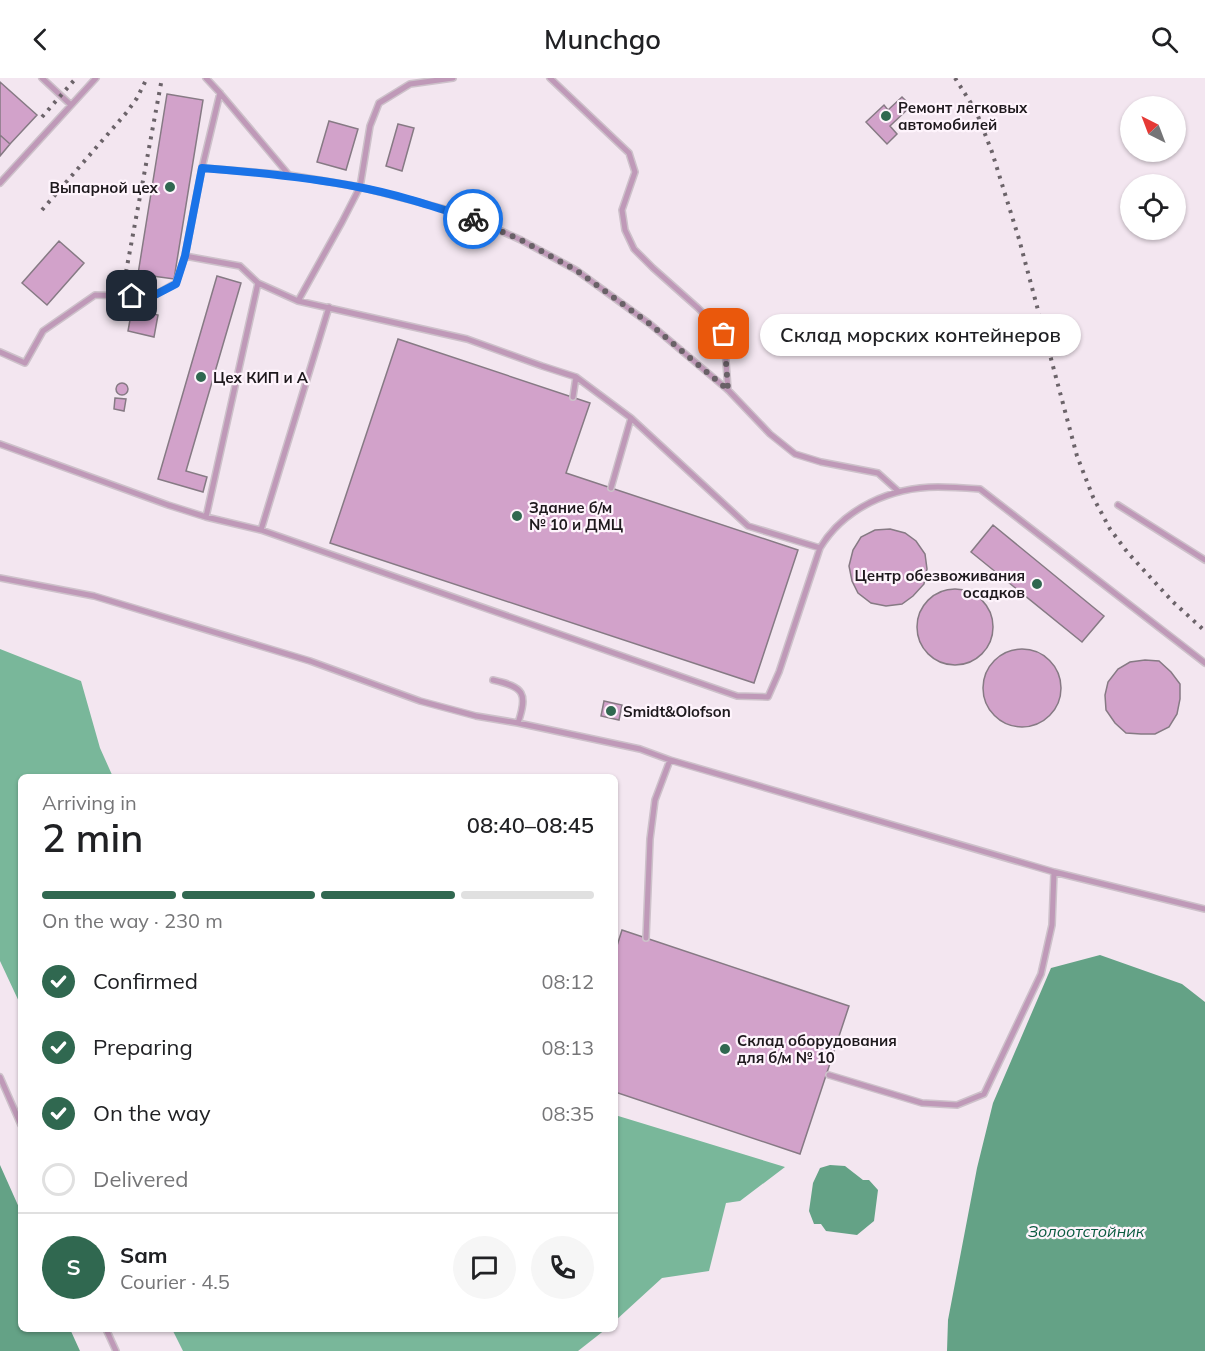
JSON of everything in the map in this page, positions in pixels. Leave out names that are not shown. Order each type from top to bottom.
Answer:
[{"type":"lane","points":[[42,78],[71,105]]},
{"type":"lane","points":[[0,183],[96,78]]},
{"type":"lane","points":[[206,78],[289,176]]},
{"type":"lane","points":[[298,301],[360,187],[369,126],[379,103],[410,84],[453,78]]},
{"type":"lane","points":[[550,78],[629,153],[635,172],[622,210],[625,230],[634,249],[652,268],[724,334],[728,390]]},
{"type":"lane","points":[[0,352],[25,363],[44,331],[95,295],[151,297],[176,284],[185,256],[202,168],[220,93]]},
{"type":"lane","points":[[202,168],[289,176],[360,187],[441,208],[477,220],[521,240],[576,270],[650,324],[728,390],[770,434],[795,454],[821,462],[879,473],[898,491]]},
{"type":"lane","points":[[185,256],[240,266],[258,283],[298,301],[467,339],[576,377],[631,418],[748,526],[820,548]]},
{"type":"lane","points":[[206,517],[258,283]]},
{"type":"lane","points":[[261,530],[329,307]]},
{"type":"lane","points":[[573,397],[576,377]]},
{"type":"lane","points":[[611,488],[631,418]]},
{"type":"lane","points":[[0,444],[168,505],[261,530],[737,696],[768,697],[779,672],[820,548],[828,535],[859,508],[898,491],[937,487],[980,489],[1205,663]]},
{"type":"lane","points":[[1118,506],[1205,560]]},
{"type":"lane","points":[[0,578],[94,596],[310,661],[420,701],[476,716],[640,749],[1054,872],[1205,909]]},
{"type":"lane","points":[[493,680],[517,688],[524,696],[524,706],[518,723]]},
{"type":"lane","points":[[645,938],[650,839],[655,800],[670,759]]},
{"type":"lane","points":[[830,1075],[922,1103],[957,1105],[984,1094],[1041,974],[1052,925],[1054,872]]},
{"type":"lane","points":[[0,1077],[18,1118]]},
{"type":"lane","points":[[107,1332],[116,1351]]},
{"type":"shaded area","points":[[0,649],[81,681],[100,748],[112,774],[18,774],[18,1000],[0,961]]},
{"type":"shaded area","points":[[618,1116],[785,1167],[740,1201],[726,1203],[709,1271],[662,1278],[618,1318]]},
{"type":"shaded area","points":[[174,1332],[602,1332],[578,1351],[183,1351]]},
{"type":"water","name":"Золоотстойник","points":[[1100,955],[1182,984],[1205,1002],[1205,1351],[947,1351],[948,1320],[977,1168],[993,1103],[1051,968]]},
{"type":"water","points":[[0,1165],[18,1205],[18,1332],[71,1332],[80,1351],[0,1351]]},
{"type":"water","points":[[830,1165],[845,1166],[863,1180],[869,1180],[878,1190],[874,1221],[857,1235],[826,1231],[821,1224],[814,1224],[809,1211],[813,1183],[820,1168]]},
{"type":"building","points":[[0,82],[37,115],[10,144],[0,135]]},
{"type":"building","name":"Выпарной цех","points":[[167,94],[203,100],[174,279],[138,274]]},
{"type":"building","name":"Ремонт легковых автомобилей","points":[[902,97],[911,106],[890,126],[897,134],[887,144],[866,122],[884,105],[888,110]]},
{"type":"building","points":[[329,121],[358,129],[346,170],[317,162]]},
{"type":"building","points":[[398,124],[414,128],[402,171],[386,166]]},
{"type":"building","points":[[0,135],[10,144],[0,156]]},
{"type":"building","points":[[59,241],[84,263],[47,305],[22,283]]},
{"type":"building","name":"Цех КИП и А","points":[[217,276],[241,283],[186,471],[207,477],[203,492],[158,479]]},
{"type":"building","points":[[132,309],[158,315],[154,337],[128,331]]},
{"type":"building","name":"Здание б/м № 10 и ДМЦ","points":[[398,339],[590,403],[566,473],[798,550],[754,683],[330,543]]},
{"type":"building","points":[[122,383],[128,389],[122,395],[116,389]]},
{"type":"building","points":[[115,398],[126,399],[124,411],[114,409]]},
{"type":"building","name":"Центр обезвоживания осадков","points":[[993,525],[1104,616],[1082,642],[971,552]]},
{"type":"building","points":[[890,529],[905,533],[916,541],[925,554],[927,569],[924,584],[913,596],[902,604],[886,606],[871,603],[858,593],[852,581],[849,566],[853,550],[861,537],[875,530]]},
{"type":"building","points":[[955,589],[970,592],[982,600],[990,612],[993,627],[990,642],[982,654],[970,662],[955,665],[940,662],[928,654],[920,642],[917,627],[920,612],[928,600],[940,592]]},
{"type":"building","points":[[1014,649],[1030,649],[1044,655],[1055,666],[1061,680],[1061,696],[1055,710],[1044,721],[1030,727],[1014,727],[1000,721],[989,710],[983,696],[983,680],[989,666],[1000,655]]},
{"type":"building","points":[[1159,661],[1180,684],[1177,714],[1169,727],[1155,734],[1126,733],[1106,710],[1105,695],[1108,682],[1118,669],[1130,662]]},
{"type":"building","name":"Smidt&Olofson","points":[[604,701],[622,705],[619,720],[601,716]]},
{"type":"building","name":"Склад оборудования для б/м № 10","points":[[622,930],[849,1006],[800,1154],[618,1093],[618,943]]},
{"type":"railway","points":[[42,117],[76,78]]},
{"type":"railway","points":[[42,210],[127,112],[147,78]]},
{"type":"railway","points":[[126,272],[162,78]]},
{"type":"railway","points":[[955,78],[976,111],[992,152],[1019,239],[1077,456],[1093,497],[1110,529],[1128,553],[1173,602],[1205,631]]},
{"type":"way so far","points":[[473,219],[521,240],[576,270],[650,324],[728,390],[724,334]]},
{"type":"place","name":"Ремонт легковых автомобилей","points":[[886,116]]},
{"type":"place","name":"Выпарной цех","points":[[170,187]]},
{"type":"place","name":"Склад морских контейнеров","points":[[724,334]]},
{"type":"place","name":"Цех КИП и А","points":[[201,377]]},
{"type":"place","name":"Здание б/м № 10 и ДМЦ","points":[[517,516]]},
{"type":"place","name":"Центр обезвоживания осадков","points":[[1037,584]]},
{"type":"place","name":"Smidt&Olofson","points":[[611,711]]},
{"type":"place","name":"Склад оборудования для б/м № 10","points":[[725,1049]]},
{"type":"route","points":[[132,296],[151,297],[176,284],[185,256],[202,168],[289,176],[360,187],[441,208],[473,219]]}]
